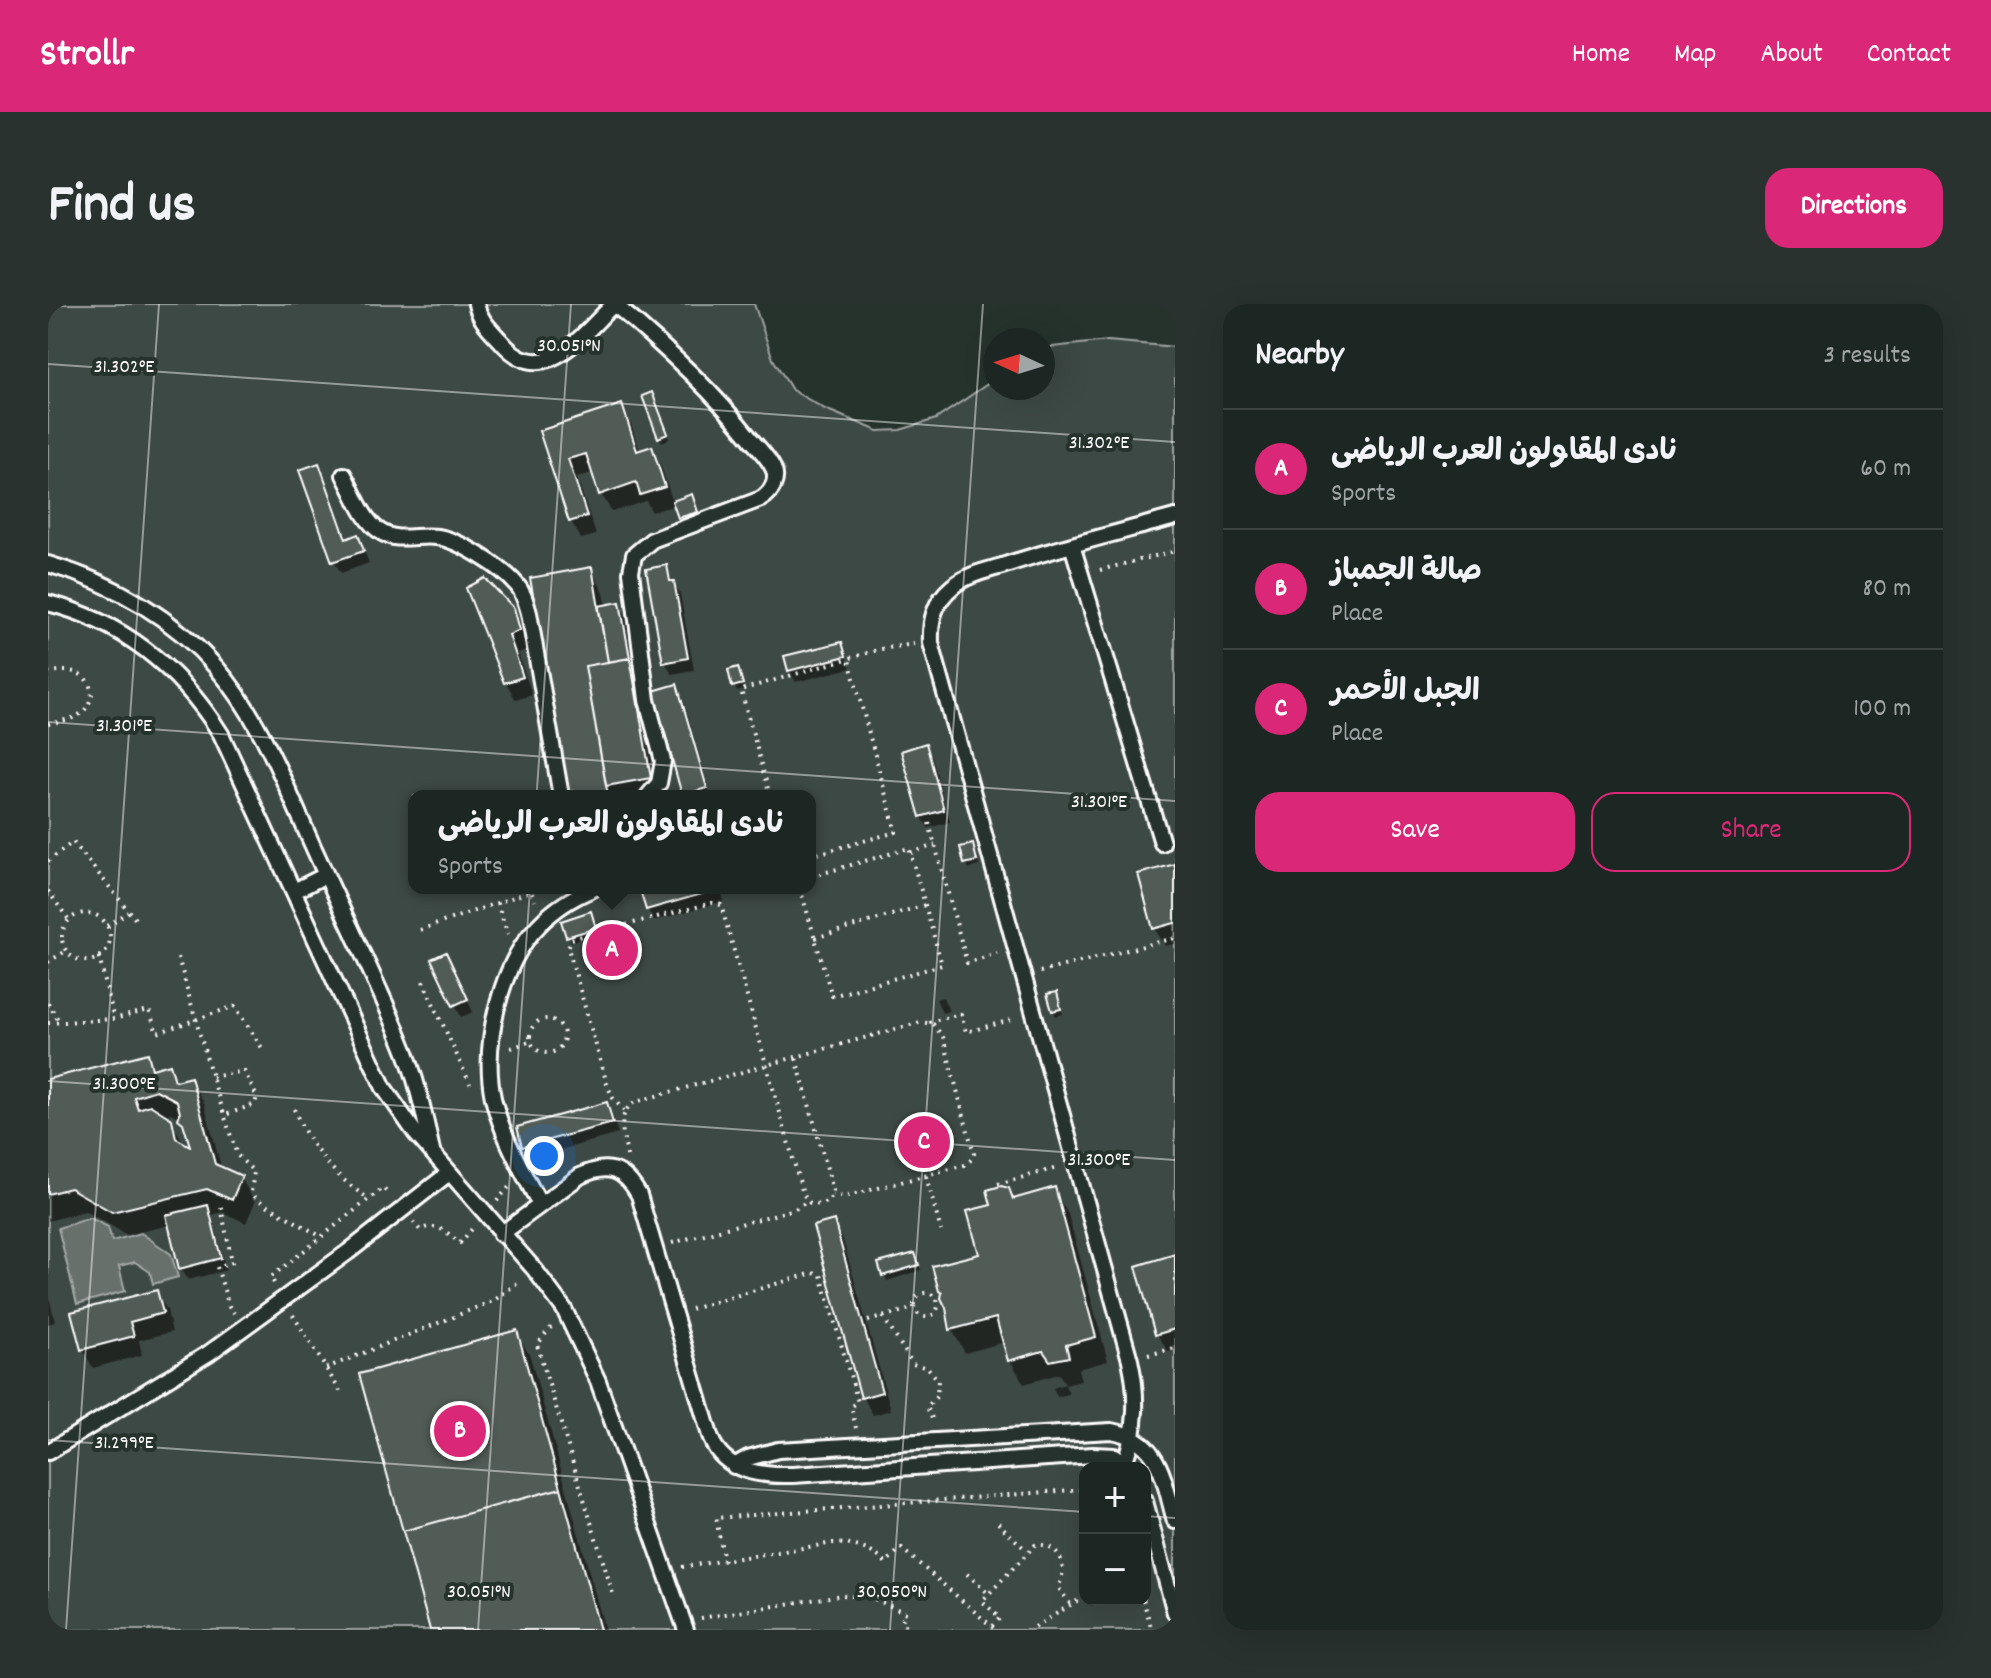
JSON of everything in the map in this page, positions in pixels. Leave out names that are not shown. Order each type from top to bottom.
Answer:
[{"type":"lane","points":[[476,304],[482,319],[507,349],[516,356],[537,363],[559,355],[614,304],[711,393],[768,460],[775,475],[771,490],[761,499],[652,540],[634,555],[631,572],[645,687],[663,761],[659,783],[653,790]]},
{"type":"lane","points":[[344,475],[378,530],[397,537],[430,536],[452,540],[507,575],[523,593],[560,790]]},
{"type":"lane","points":[[1129,1462],[1136,1403],[1130,1360],[931,643],[934,611],[942,597],[966,578],[1175,517]]},
{"type":"lane","points":[[1072,545],[1162,843]]},
{"type":"lane","points":[[48,564],[86,575],[148,607],[176,628],[235,690],[264,740],[402,1041],[423,1107],[433,1155]]},
{"type":"lane","points":[[48,603],[96,619],[148,650],[189,688],[221,734],[384,1088],[433,1155],[535,1270],[564,1309],[598,1381],[684,1625]]},
{"type":"lane","points":[[294,891],[326,875]]},
{"type":"lane","points":[[540,1205],[504,1134],[493,1095],[489,1055],[494,1021],[517,957],[537,926],[564,904],[583,894]]},
{"type":"lane","points":[[501,1234],[593,1170],[607,1169],[621,1173],[632,1182],[639,1195],[711,1439],[720,1455],[734,1466],[764,1475],[780,1476],[1093,1455],[1114,1456],[1123,1462]]},
{"type":"lane","points":[[48,1452],[244,1328],[449,1173]]},
{"type":"lane","points":[[734,1466],[778,1450],[1111,1431],[1143,1442],[1158,1464],[1175,1521]]},
{"type":"lane","points":[[1151,1523],[1175,1613]]},
{"type":"path","points":[[1081,575],[1175,551]]},
{"type":"path","points":[[768,790],[741,690],[897,645],[931,643]]},
{"type":"path","points":[[816,854],[896,832],[849,660]]},
{"type":"path","points":[[48,672],[79,672],[86,678],[92,693],[86,711],[78,717],[48,724]]},
{"type":"path","points":[[929,823],[967,963],[1014,948]]},
{"type":"path","points":[[48,861],[73,842],[136,920]]},
{"type":"path","points":[[910,853],[935,845]]},
{"type":"path","points":[[802,894],[832,996],[942,965],[909,848],[816,875]]},
{"type":"path","points":[[48,891],[69,920]]},
{"type":"path","points":[[420,930],[522,894]]},
{"type":"path","points":[[532,894],[539,911],[537,926]]},
{"type":"path","points":[[624,1111],[607,1084],[568,948],[571,939],[712,903],[721,905],[803,1194],[808,1201],[820,1205],[833,1195],[844,1197],[926,1176],[965,1165],[972,1159],[974,1154],[943,1037],[939,1029],[927,1022]]},
{"type":"path","points":[[815,938],[925,905]]},
{"type":"path","points":[[107,926],[128,911]]},
{"type":"path","points":[[85,913],[94,915],[107,926],[109,943],[99,957],[81,961],[66,951],[62,938],[69,920],[85,913]]},
{"type":"path","points":[[1023,977],[1175,938]]},
{"type":"path","points":[[48,962],[66,951]]},
{"type":"path","points":[[99,957],[114,1019]]},
{"type":"path","points":[[178,957],[237,1155],[254,1172],[250,1188],[253,1196],[348,1252]]},
{"type":"path","points":[[423,981],[476,1096],[493,1095]]},
{"type":"path","points":[[48,1003],[59,1021]]},
{"type":"path","points":[[48,1023],[114,1019],[149,1010],[157,1033],[235,1006],[262,1048]]},
{"type":"path","points":[[632,1182],[622,1122],[624,1111],[635,1102],[961,1014],[966,1032],[1017,1019],[1014,1006]]},
{"type":"path","points":[[548,1019],[559,1024],[565,1035],[561,1046],[556,1051],[544,1053],[534,1046],[530,1034],[536,1023],[548,1019]]},
{"type":"path","points":[[796,1058],[833,1195]]},
{"type":"path","points":[[212,1077],[244,1071],[257,1097],[255,1104],[225,1115]]},
{"type":"path","points":[[294,1109],[301,1127],[323,1161],[369,1199]]},
{"type":"path","points":[[998,1184],[1057,1168]]},
{"type":"path","points":[[926,1176],[941,1231]]},
{"type":"path","points":[[654,1248],[795,1209],[808,1201]]},
{"type":"path","points":[[221,1207],[232,1262],[217,1267],[229,1306],[244,1328]]},
{"type":"path","points":[[326,1368],[493,1301],[535,1270]]},
{"type":"path","points":[[674,1314],[813,1273],[821,1275],[858,1402],[851,1407],[860,1445]]},
{"type":"path","points":[[930,1293],[937,1299],[937,1310],[930,1317],[920,1316],[914,1308],[920,1294],[930,1293]]},
{"type":"path","points":[[868,1321],[914,1308]]},
{"type":"path","points":[[564,1309],[537,1345],[613,1594]]},
{"type":"path","points":[[883,1317],[913,1364],[928,1368],[938,1380],[937,1396],[927,1407],[941,1440]]},
{"type":"path","points":[[1130,1360],[1175,1348]]},
{"type":"path","points":[[724,1561],[716,1518],[1079,1489]]},
{"type":"path","points":[[998,1523],[1027,1551]]},
{"type":"path","points":[[664,1570],[834,1543],[870,1550],[886,1563],[901,1548],[994,1628],[1000,1618],[982,1601],[1027,1551],[1035,1545],[1042,1545],[1060,1557],[1064,1570],[1058,1587],[1071,1605]]},
{"type":"path","points":[[967,1574],[989,1594]]},
{"type":"path","points":[[684,1625],[842,1595],[883,1602],[906,1613],[901,1622],[911,1630]]},
{"type":"path","points":[[1035,1627],[1079,1600]]},
{"type":"path","points":[[1145,1606],[1152,1630]]},
{"type":"shaded area","points":[[48,304],[754,304],[773,359],[792,390],[825,409],[878,431],[900,430],[936,419],[983,387],[983,400],[1055,400],[1055,347],[1108,341],[1175,347],[1175,1630],[48,1630]]},
{"type":"shaded area","points":[[90,1218],[108,1227],[112,1241],[141,1233],[171,1254],[178,1277],[153,1284],[150,1272],[135,1262],[119,1266],[125,1291],[77,1304],[58,1228]]},
{"type":"building","points":[[652,392],[668,434],[658,438],[642,396]]},
{"type":"building","points":[[622,404],[637,451],[652,446],[665,487],[640,495],[636,482],[599,495],[586,454],[568,459],[587,516],[569,522],[539,431]]},
{"type":"building","points":[[319,463],[346,539],[358,534],[364,551],[332,562],[299,470]]},
{"type":"building","points":[[692,494],[698,512],[678,518],[672,501]]},
{"type":"building","points":[[667,565],[670,581],[674,581],[688,658],[663,663],[646,569]]},
{"type":"building","points":[[592,567],[608,662],[585,666],[607,790],[568,790],[530,578]]},
{"type":"building","points":[[485,578],[514,608],[520,630],[509,635],[523,677],[504,683],[466,588]]},
{"type":"building","points":[[620,602],[630,658],[608,662],[598,606]]},
{"type":"building","points":[[842,642],[846,656],[788,671],[784,656]]},
{"type":"building","points":[[630,658],[651,778],[606,786],[585,666]]},
{"type":"building","points":[[738,667],[743,684],[732,687],[728,670]]},
{"type":"building","points":[[677,684],[707,788],[681,790],[653,691]]},
{"type":"building","points":[[926,743],[944,810],[920,817],[901,751]]},
{"type":"building","points":[[973,844],[977,861],[964,864],[960,847]]},
{"type":"building","points":[[1175,864],[1175,923],[1153,929],[1138,874]]},
{"type":"building","points":[[641,894],[702,894],[646,910]]},
{"type":"building","points":[[591,911],[596,928],[566,937],[561,921]]},
{"type":"building","points":[[446,952],[468,999],[453,1006],[431,959]]},
{"type":"building","points":[[1057,992],[1061,1009],[1052,1011],[1047,994]]},
{"type":"building","points":[[148,1053],[152,1069],[170,1064],[175,1081],[191,1077],[215,1164],[242,1176],[232,1200],[207,1189],[112,1212],[70,1188],[48,1194],[48,1079]],"holes":[[[156,1090],[177,1101],[178,1119],[183,1123],[190,1146],[176,1138],[172,1119],[150,1105],[138,1109],[134,1097]]]},
{"type":"building","points":[[607,1102],[613,1123],[522,1147],[517,1127]]},
{"type":"building","points":[[1001,1186],[1009,1188],[1013,1199],[1055,1187],[1096,1337],[1066,1345],[1069,1357],[1050,1361],[1043,1351],[1008,1361],[996,1318],[950,1330],[932,1266],[979,1254],[967,1211],[991,1205],[987,1190]]},
{"type":"building","points":[[208,1205],[221,1258],[179,1269],[166,1215]]},
{"type":"building","points":[[834,1220],[882,1392],[861,1398],[813,1226]]},
{"type":"building","points":[[915,1253],[919,1265],[882,1276],[878,1263]]},
{"type":"building","points":[[1175,1254],[1175,1329],[1155,1335],[1136,1266]]},
{"type":"building","points":[[157,1290],[163,1313],[130,1322],[134,1336],[81,1350],[71,1312]]},
{"type":"building","points":[[517,1330],[561,1488],[403,1531],[359,1374]]},
{"type":"building","points":[[561,1488],[600,1630],[430,1630],[403,1531]]},
{"type":"place","name":"نادى المقاولون العرب الرياضى","points":[[612,950]]},
{"type":"place","name":"الجبل الأحمر","points":[[924,1142]]},
{"type":"place","name":"صالة الجمباز","points":[[460,1431]]}]
